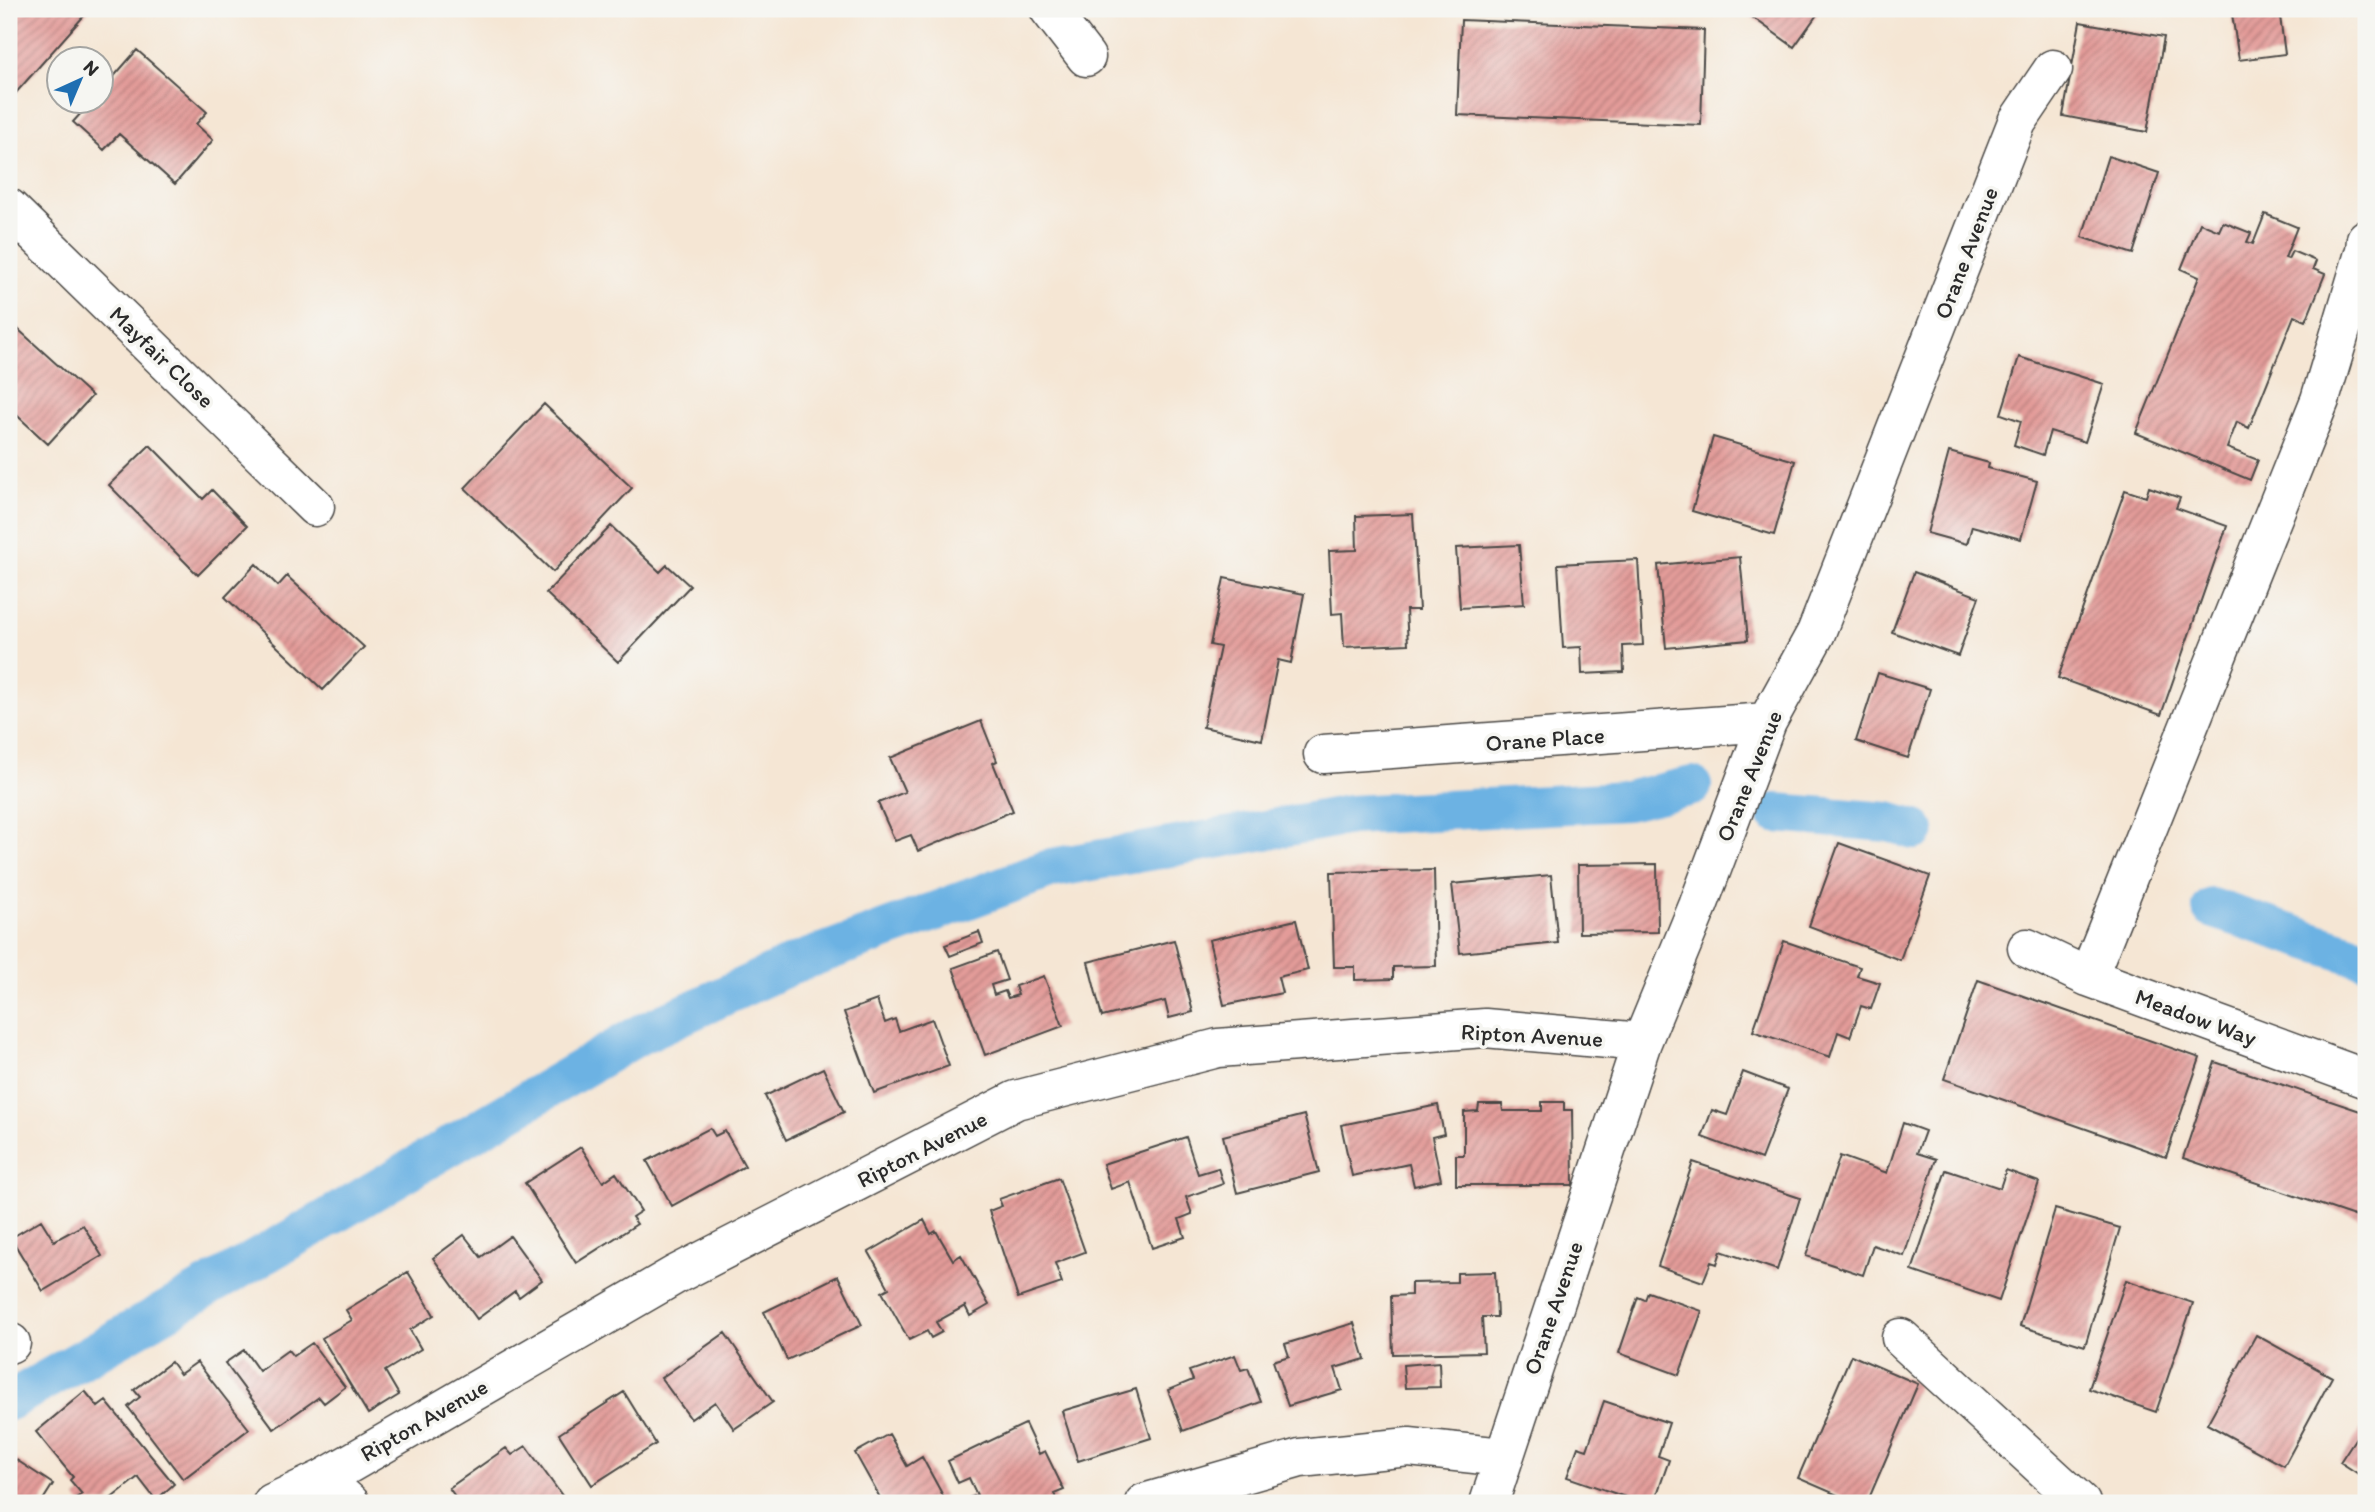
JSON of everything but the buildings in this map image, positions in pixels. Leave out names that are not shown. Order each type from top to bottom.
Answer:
[{"type":"street","points":[[1049,9],[1086,57]]},
{"type":"street","name":"Orane Avenue","points":[[1489,1503],[1642,1042],[1698,906],[1767,722],[1816,633],[2017,122],[2053,69]]},
{"type":"street","name":"Mayfair Close","points":[[9,208],[315,507]]},
{"type":"street","points":[[2088,977],[2320,400],[2366,239]]},
{"type":"street","name":"Orane Place","points":[[1323,754],[1767,722]]},
{"type":"street","name":"Meadow Way","points":[[2027,948],[2088,977],[2366,1079]]},
{"type":"street","name":"Ripton Avenue","points":[[272,1503],[336,1491],[675,1275],[1016,1100],[1218,1048],[1485,1028],[1642,1042]]},
{"type":"street","points":[[1901,1338],[2081,1503]]},
{"type":"street","points":[[1144,1503],[1300,1458],[1409,1447],[1503,1457]]},
{"type":"waterway","points":[[9,1401],[639,1035],[793,964],[1052,868],[1350,815],[1627,801],[1692,786]]},
{"type":"waterway","points":[[1776,813],[1888,822],[1915,830]]},
{"type":"waterway","points":[[2212,908],[2366,959]]}]
